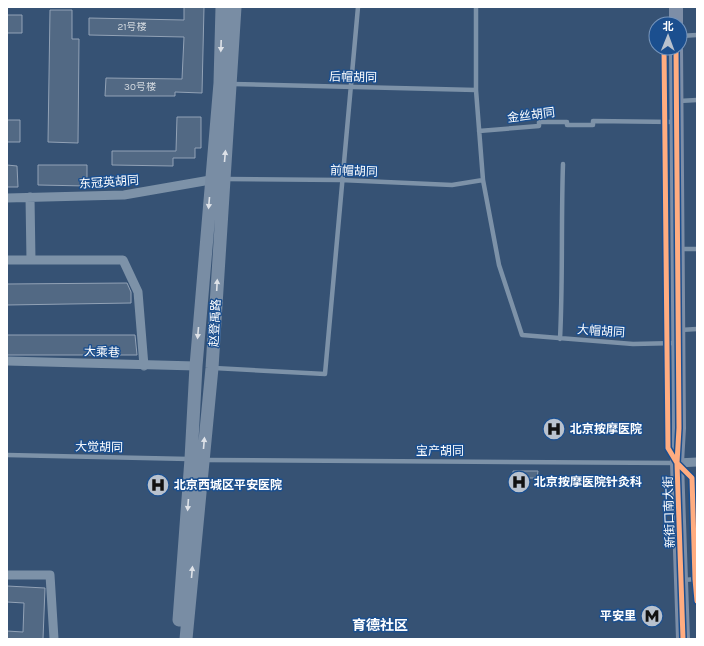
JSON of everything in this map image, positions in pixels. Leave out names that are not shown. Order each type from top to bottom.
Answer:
[{"type":"main road","name":"赵登禹路","points":[[177,639],[197,459],[212,368],[222,7]]},
{"type":"main road","name":"赵登禹路","points":[[186,639],[197,459],[196,366],[217,179],[231,84],[235,7]]},
{"type":"main road","name":"新街口南大街","points":[[676,56],[675,122],[680,428],[677,463],[683,639]]},
{"type":"street","name":"东冠英胡同","points":[[7,198],[124,195],[217,179]]},
{"type":"street","points":[[30,197],[31,260]]},
{"type":"street","points":[[7,260],[123,260],[138,292],[144,366]]},
{"type":"street","name":"大乘巷","points":[[7,361],[144,366],[196,366]]},
{"type":"street","points":[[677,463],[697,462]]},
{"type":"street","points":[[7,575],[50,575],[54,639]]},
{"type":"lane","points":[[212,368],[326,374],[341,201],[341,180],[358,7]]},
{"type":"lane","points":[[476,7],[476,90],[483,180]]},
{"type":"lane","name":"后帽胡同","points":[[231,84],[476,90]]},
{"type":"lane","points":[[675,101],[697,100]]},
{"type":"lane","name":"金丝胡同","points":[[479,131],[539,126],[539,122],[567,122],[567,125],[593,125],[593,121],[675,122]]},
{"type":"lane","points":[[560,339],[563,269],[563,164]]},
{"type":"lane","name":"前帽胡同","points":[[217,179],[341,180],[452,185],[483,180]]},
{"type":"lane","name":"大帽胡同","points":[[483,180],[498,265],[522,335],[633,344],[678,336],[697,329]]},
{"type":"lane","points":[[677,250],[697,249]]},
{"type":"lane","name":"大觉胡同","points":[[7,455],[197,459]]},
{"type":"lane","name":"宝产胡同","points":[[197,459],[677,463]]},
{"type":"lane","points":[[682,580],[697,579]]},
{"type":"building","points":[[184,7],[204,7],[202,93],[175,92],[175,96],[105,96],[106,78],[182,79],[184,37],[89,35],[89,18],[184,20]]},
{"type":"building","points":[[50,10],[72,10],[72,39],[79,39],[78,143],[48,142]]},
{"type":"building","points":[[7,15],[22,15],[22,33],[7,33]]},
{"type":"building","points":[[177,117],[201,117],[201,148],[195,148],[195,158],[173,158],[173,166],[112,165],[112,151],[176,151]]},
{"type":"building","points":[[7,120],[20,120],[20,142],[7,142]]},
{"type":"building","points":[[7,165],[17,166],[18,187],[7,187]]},
{"type":"building","points":[[38,165],[87,165],[87,186],[38,185]]},
{"type":"building","points":[[127,283],[131,292],[131,303],[7,305],[7,284]]},
{"type":"building","points":[[7,335],[135,335],[137,355],[7,355]]},
{"type":"building","name":"北京按摩医院针灸科","points":[[513,471],[538,471],[537,478],[525,478],[525,488],[513,487]]},
{"type":"building","points":[[7,586],[45,588],[43,639],[7,639],[7,631],[23,632],[24,603],[7,602]]},
{"type":"cycle path","points":[[664,56],[668,448],[677,463],[692,478],[697,601]]},
{"type":"cycle path","points":[[676,56],[679,428],[677,463],[683,639]]},
{"type":"place","name":"北京按摩医院","points":[[554,429]]},
{"type":"place","name":"北京按摩医院针灸科","points":[[519,482]]},
{"type":"place","name":"北京西城区平安医院","points":[[158,485]]},
{"type":"place","name":"平安里","points":[[652,616]]},
{"type":"district","name":"育德社区","points":[[380,625]]}]
